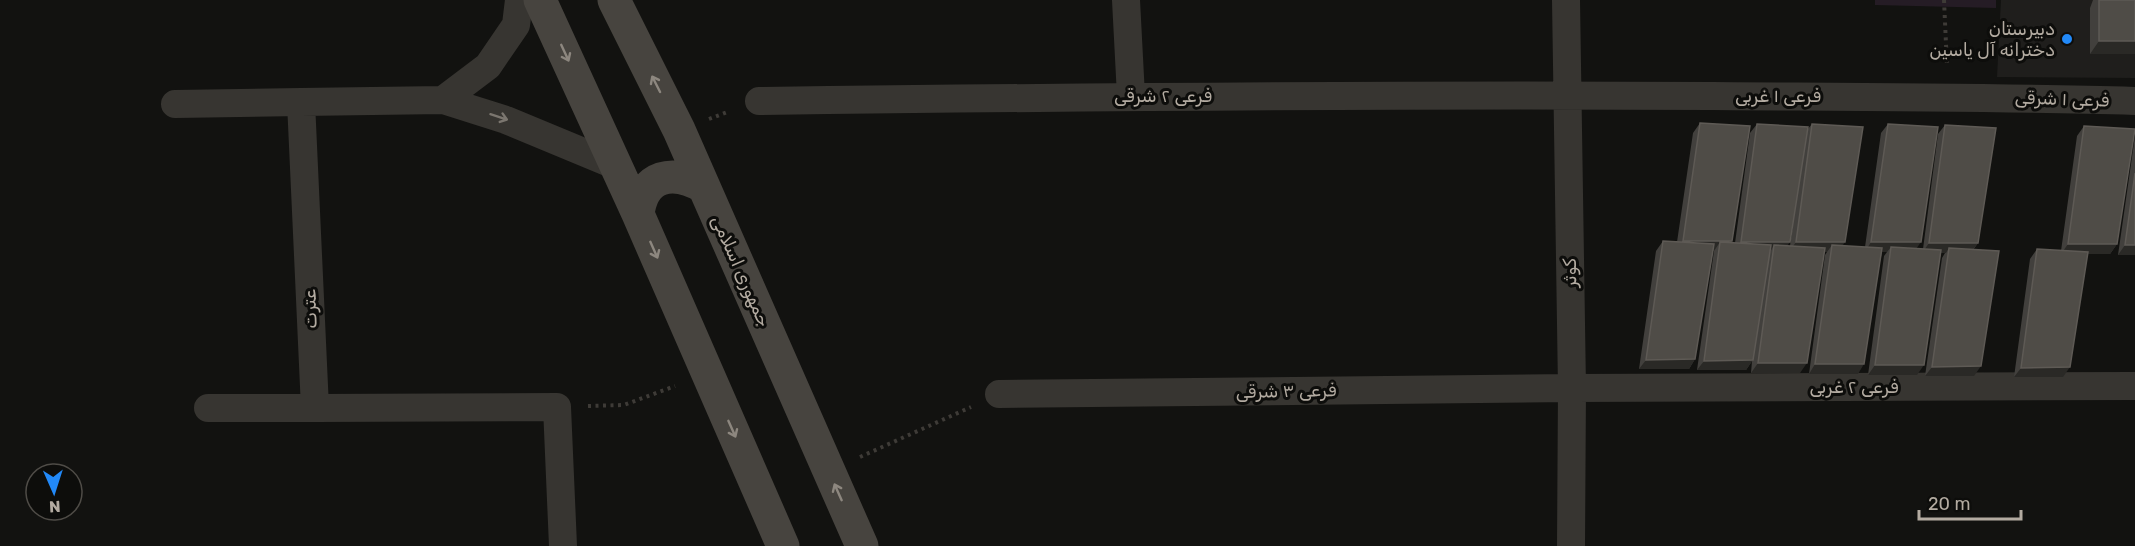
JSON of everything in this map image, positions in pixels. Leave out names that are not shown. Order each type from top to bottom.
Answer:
[{"type":"main road","points":[[540,0],[617,166],[783,546]]},
{"type":"main road","name":"جمهوری اسلامی","points":[[614,0],[679,130],[862,546]]},
{"type":"main road","points":[[617,166],[641,173],[653,171],[664,165],[672,156],[679,130]]},
{"type":"main road","points":[[638,214],[647,188],[664,177],[684,177],[704,187]]},
{"type":"street","points":[[443,100],[488,66],[516,25],[519,0]]},
{"type":"street","points":[[1126,0],[1131,96]]},
{"type":"street","name":"کوثر","points":[[1566,0],[1572,388],[1571,546]]},
{"type":"street","name":"فرعی ۲ شرقی","points":[[759,101],[1131,96],[1567,95]]},
{"type":"street","name":"فرعی ۱ غربی","points":[[1567,95],[1989,97]]},
{"type":"street","name":"فرعی ۱ شرقی","points":[[1989,97],[2135,101]]},
{"type":"street","points":[[175,104],[443,100],[506,120],[617,166]]},
{"type":"street","name":"عترت","points":[[301,102],[315,408]]},
{"type":"street","name":"فرعی ۲ غربی","points":[[1572,388],[2135,386]]},
{"type":"street","name":"فرعی ۳ شرقی","points":[[999,394],[1572,388]]},
{"type":"street","points":[[208,408],[557,407],[563,546]]},
{"type":"path","points":[[1944,0],[1948,97]]},
{"type":"path","points":[[679,130],[759,101]]},
{"type":"path","points":[[557,407],[624,405],[670,390],[705,367]]},
{"type":"path","points":[[829,471],[999,394]]},
{"type":"shaded area","points":[[1875,0],[1996,0],[1996,8],[1875,5]]},
{"type":"shaded area","name":"دبیرستان دخترانه آل یاسین","points":[[2001,0],[2135,0],[2135,78],[1997,77]]},
{"type":"building","name":"دبیرستان دخترانه آل یاسین","points":[[2099,0],[2135,0],[2135,41],[2099,41]]},
{"type":"building","points":[[1700,123],[1750,126],[1732,241],[1683,241]]},
{"type":"building","points":[[1757,124],[1808,127],[1790,242],[1741,242]]},
{"type":"building","points":[[1812,124],[1863,127],[1845,242],[1796,242]]},
{"type":"building","points":[[1888,124],[1938,127],[1921,242],[1871,242]]},
{"type":"building","points":[[1945,125],[1996,128],[1978,243],[1929,243]]},
{"type":"building","points":[[2084,126],[2135,129],[2117,244],[2068,244]]},
{"type":"building","points":[[2135,173],[2135,245],[2125,245]]},
{"type":"building","points":[[1663,241],[1714,244],[1695,359],[1646,360]]},
{"type":"building","points":[[1720,242],[1771,245],[1753,360],[1704,361]]},
{"type":"building","points":[[1774,245],[1825,248],[1807,363],[1758,363]]},
{"type":"building","points":[[1832,245],[1882,248],[1864,364],[1815,364]]},
{"type":"building","points":[[1891,247],[1941,250],[1924,365],[1875,365]]},
{"type":"building","points":[[1949,248],[1999,251],[1981,366],[1932,367]]},
{"type":"building","points":[[2037,249],[2088,252],[2070,367],[2021,368]]},
{"type":"place","name":"دبیرستان دخترانه آل یاسین","points":[[2067,39]]}]
